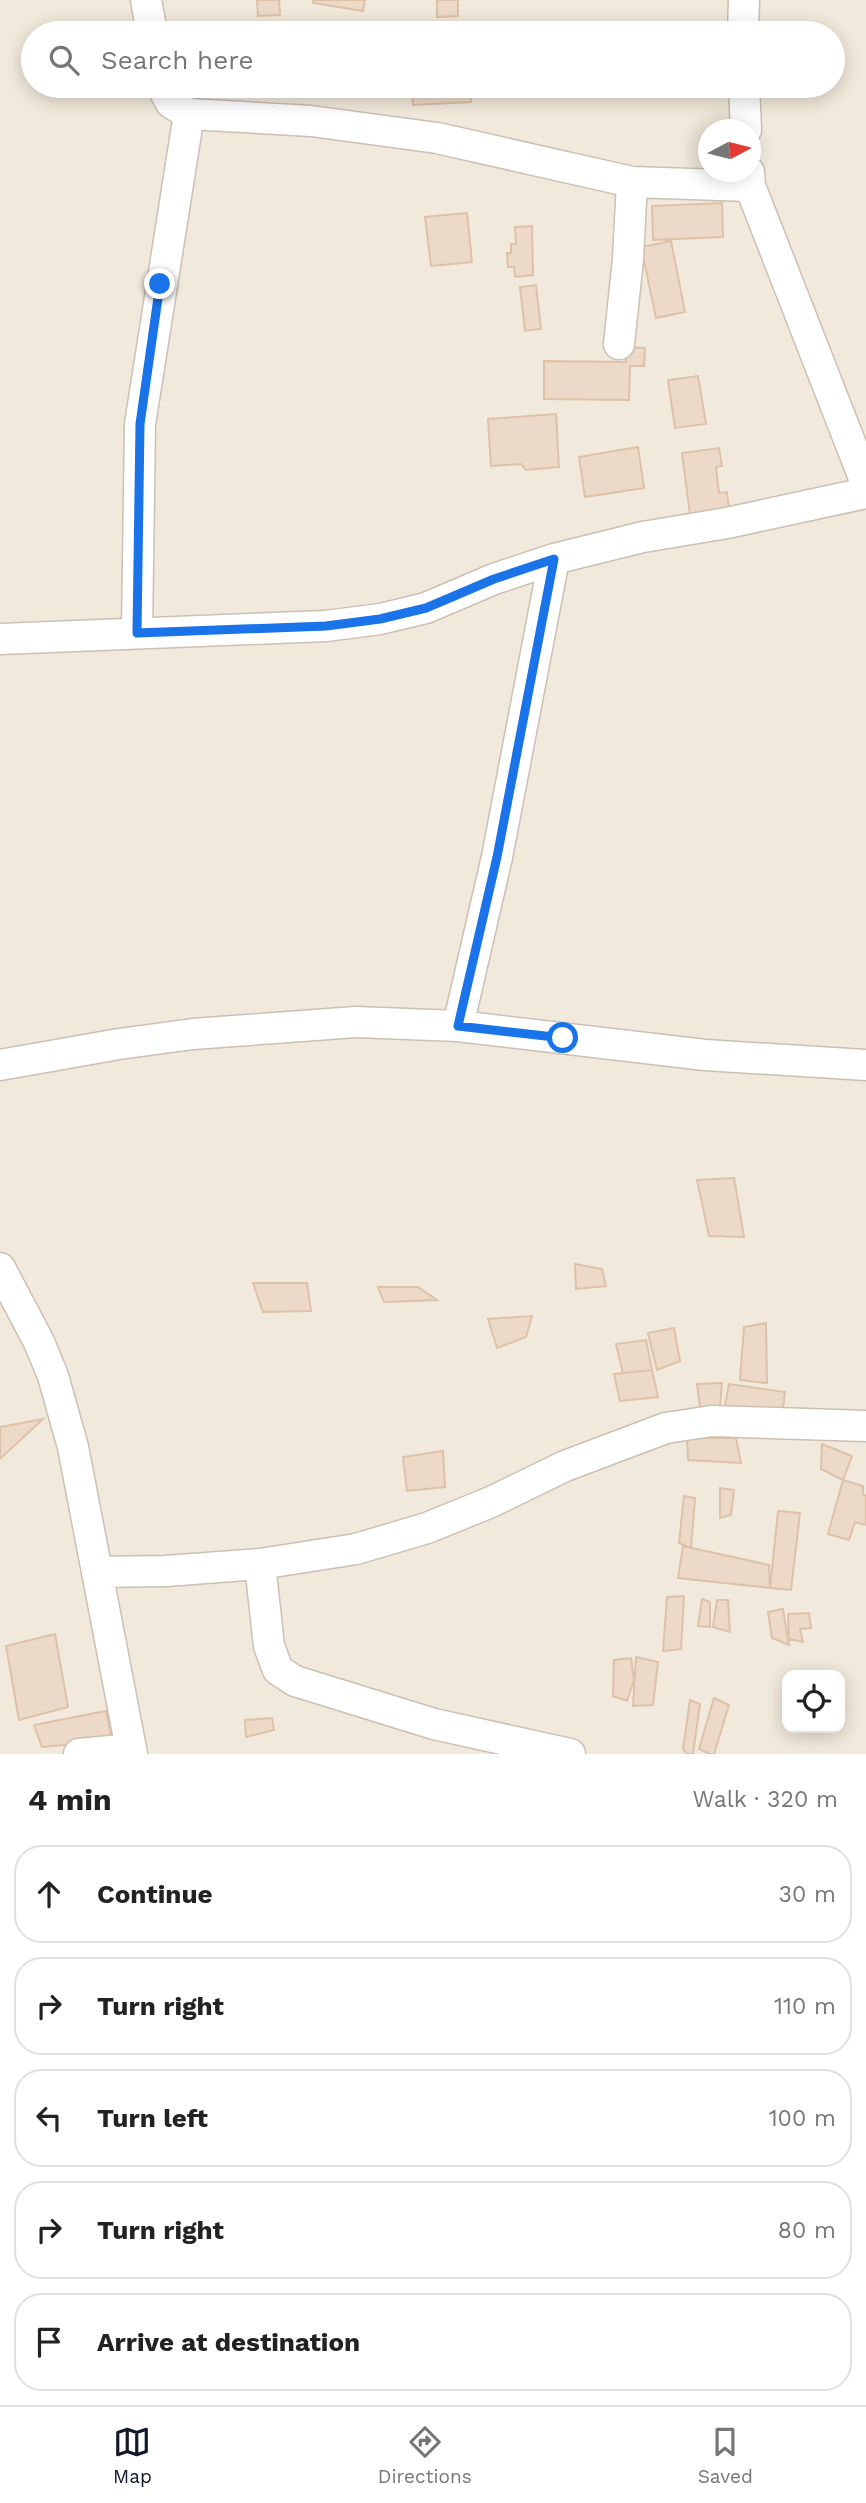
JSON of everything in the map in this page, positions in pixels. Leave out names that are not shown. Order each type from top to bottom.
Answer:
[{"type":"street","points":[[146,0],[150,21]]},
{"type":"street","points":[[743,21],[744,0]]},
{"type":"street","points":[[168,98],[171,103],[189,114],[311,121],[413,134],[632,182],[698,180]]},
{"type":"street","points":[[745,98],[746,119]]},
{"type":"street","points":[[137,633],[140,424],[189,114]]},
{"type":"street","points":[[619,344],[628,259],[632,182]]},
{"type":"street","points":[[751,182],[866,483]]},
{"type":"street","points":[[0,639],[326,626],[380,619],[426,608],[494,579],[554,559],[643,537],[727,523],[866,493]]},
{"type":"street","points":[[458,1026],[497,857],[554,559]]},
{"type":"street","points":[[0,1065],[119,1044],[267,1027],[356,1022],[458,1026],[705,1055],[866,1065]]},
{"type":"street","points":[[0,1268],[39,1342],[53,1376],[73,1447],[99,1572],[131,1752],[79,1754]]},
{"type":"street","points":[[99,1572],[166,1571],[260,1564],[356,1549],[427,1528],[491,1502],[565,1466],[666,1428],[712,1421],[866,1426]]},
{"type":"street","points":[[260,1564],[269,1646],[278,1670],[295,1681],[434,1724],[570,1754]]},
{"type":"shaded area","points":[[0,0],[866,0],[866,1754],[0,1754]]},
{"type":"building","points":[[257,0],[279,0],[280,15],[258,16]]},
{"type":"building","points":[[313,0],[365,0],[363,11],[313,3]]},
{"type":"building","points":[[437,0],[458,0],[458,16],[437,17]]},
{"type":"building","points":[[413,98],[471,98],[471,102],[413,105]]},
{"type":"building","points":[[722,203],[723,237],[653,240],[652,206]]},
{"type":"building","points":[[467,213],[472,262],[431,266],[425,217]]},
{"type":"building","points":[[532,226],[533,275],[515,277],[514,267],[508,267],[507,253],[511,253],[511,244],[516,244],[515,227]]},
{"type":"building","points":[[671,241],[685,312],[656,318],[641,247]]},
{"type":"building","points":[[536,285],[541,329],[525,331],[520,287]]},
{"type":"building","points":[[626,347],[645,348],[644,366],[630,366],[629,400],[544,399],[544,361],[626,362]]},
{"type":"building","points":[[698,376],[706,424],[675,428],[668,380]]},
{"type":"building","points":[[556,414],[559,467],[526,470],[521,464],[491,466],[488,419]]},
{"type":"building","points":[[638,447],[644,488],[585,497],[579,457]]},
{"type":"building","points":[[719,448],[722,466],[716,467],[719,493],[727,492],[729,510],[690,515],[682,453]]},
{"type":"building","points":[[734,1178],[744,1237],[709,1236],[697,1180]]},
{"type":"building","points":[[575,1264],[602,1269],[606,1286],[576,1289]]},
{"type":"building","points":[[253,1283],[307,1283],[311,1311],[263,1312]]},
{"type":"building","points":[[378,1287],[418,1287],[437,1300],[384,1302]]},
{"type":"building","points":[[532,1316],[526,1337],[497,1348],[488,1319]]},
{"type":"building","points":[[766,1323],[767,1383],[740,1380],[744,1327]]},
{"type":"building","points":[[674,1328],[680,1361],[657,1370],[648,1333]]},
{"type":"building","points":[[646,1340],[652,1370],[623,1373],[616,1344]]},
{"type":"building","points":[[652,1370],[658,1397],[620,1401],[614,1374]]},
{"type":"building","points":[[722,1383],[720,1407],[700,1407],[697,1384]]},
{"type":"building","points":[[729,1384],[785,1392],[782,1416],[725,1406]]},
{"type":"building","points":[[43,1419],[0,1459],[0,1427]]},
{"type":"building","points":[[687,1438],[736,1438],[741,1463],[688,1460]]},
{"type":"building","points":[[822,1444],[852,1456],[843,1480],[821,1469]]},
{"type":"building","points":[[443,1451],[445,1487],[407,1491],[403,1457]]},
{"type":"building","points":[[843,1480],[863,1486],[863,1494],[866,1496],[866,1525],[855,1522],[849,1540],[828,1534]]},
{"type":"building","points":[[720,1488],[734,1490],[731,1515],[720,1518]]},
{"type":"building","points":[[684,1496],[695,1498],[691,1548],[679,1543]]},
{"type":"building","points":[[778,1511],[800,1513],[791,1590],[770,1588]]},
{"type":"building","points":[[683,1546],[769,1565],[770,1588],[678,1578]]},
{"type":"building","points":[[684,1596],[681,1649],[663,1651],[667,1597]]},
{"type":"building","points":[[702,1599],[710,1602],[710,1627],[698,1626]]},
{"type":"building","points":[[717,1600],[728,1600],[730,1632],[713,1627]]},
{"type":"building","points":[[783,1609],[789,1645],[772,1638],[768,1612]]},
{"type":"building","points":[[809,1613],[811,1628],[800,1629],[803,1642],[789,1639],[788,1614]]},
{"type":"building","points":[[55,1634],[68,1707],[19,1720],[6,1646]]},
{"type":"building","points":[[636,1657],[658,1662],[653,1705],[633,1706]]},
{"type":"building","points":[[631,1658],[634,1680],[627,1701],[613,1696],[614,1660]]},
{"type":"building","points":[[714,1698],[729,1705],[714,1754],[710,1754],[699,1749]]},
{"type":"building","points":[[690,1700],[700,1704],[693,1754],[687,1754],[683,1749]]},
{"type":"building","points":[[106,1711],[112,1741],[42,1747],[34,1725]]},
{"type":"building","points":[[272,1718],[274,1730],[246,1737],[245,1720]]},
{"type":"route","points":[[160,284],[140,424],[137,633],[326,626],[380,619],[426,608],[494,579],[554,559],[497,857],[458,1026],[563,1038]]}]
